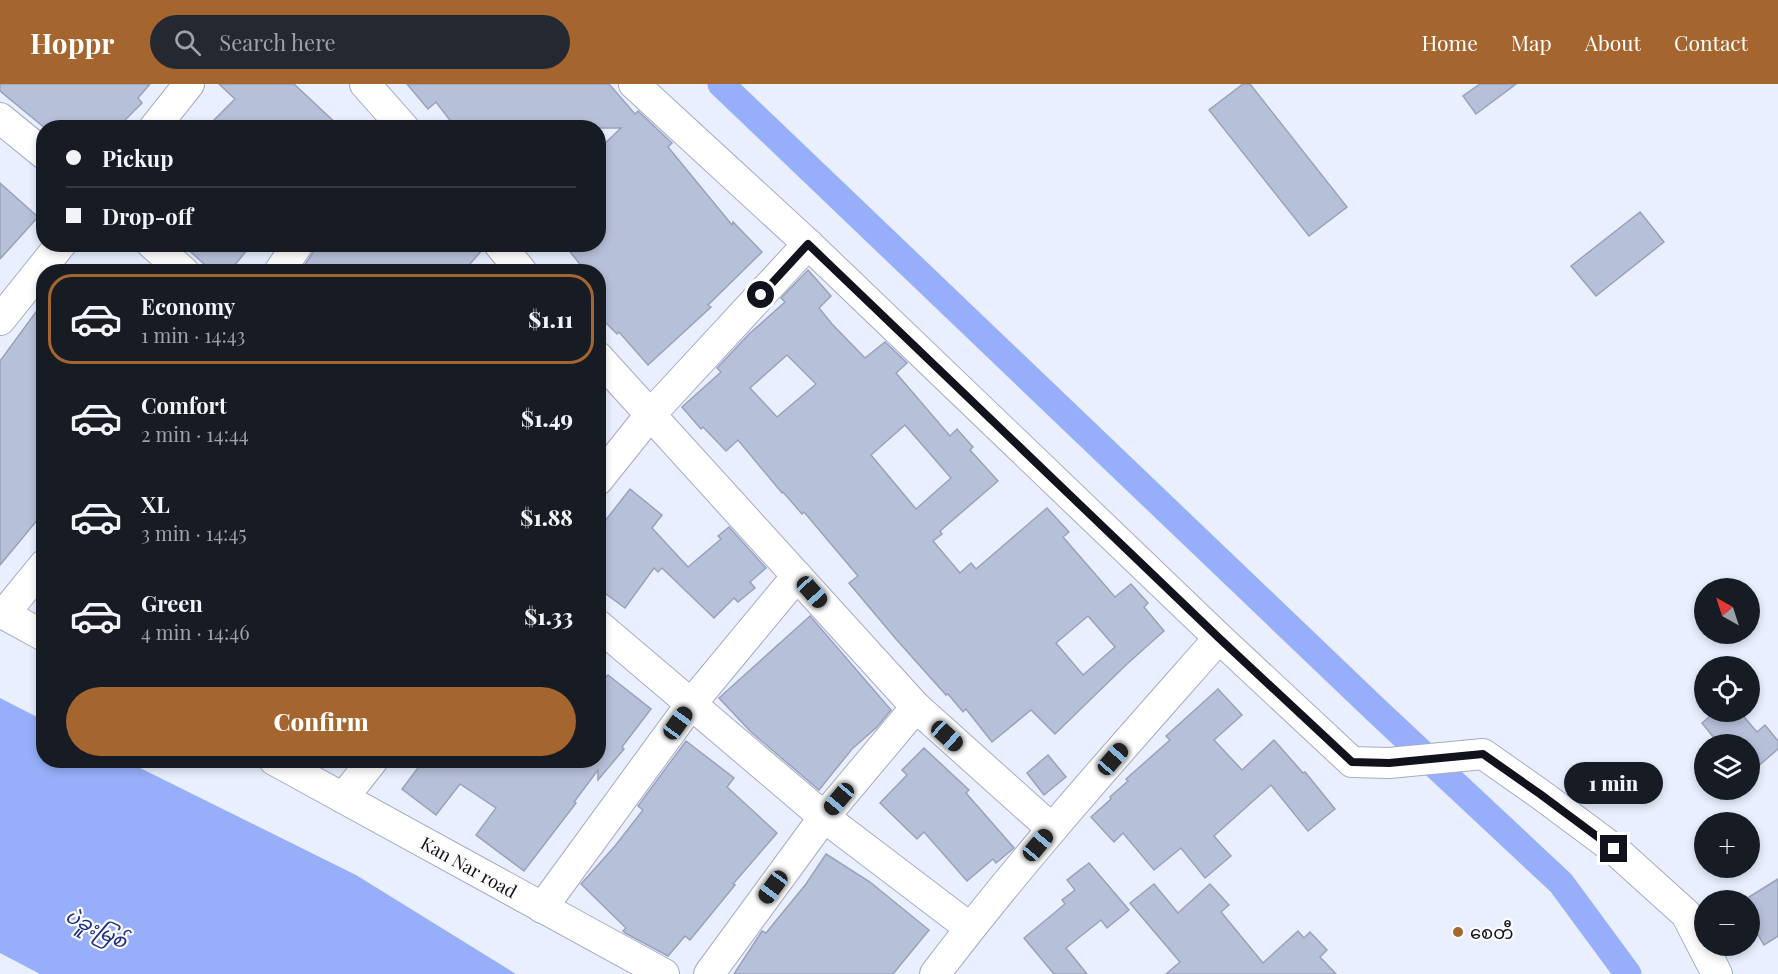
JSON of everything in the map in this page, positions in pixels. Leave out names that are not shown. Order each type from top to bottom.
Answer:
[{"type":"street","points":[[160,120],[189,84]]},
{"type":"street","points":[[365,84],[392,120]]},
{"type":"street","points":[[634,84],[808,244],[1219,638],[1352,762],[1389,763],[1483,754],[1614,849],[1686,914],[1716,974]]},
{"type":"street","points":[[0,118],[36,147]]},
{"type":"street","points":[[606,470],[650,415],[808,244]]},
{"type":"street","points":[[45,264],[55,252]]},
{"type":"street","points":[[161,252],[175,264]]},
{"type":"street","points":[[0,320],[36,275]]},
{"type":"street","points":[[606,366],[916,707],[1052,829]]},
{"type":"street","points":[[36,575],[2,613],[36,632]]},
{"type":"street","points":[[542,908],[691,704],[797,576]]},
{"type":"street","points":[[606,632],[824,818],[970,927]]},
{"type":"street","points":[[935,974],[970,927],[1052,829],[1219,638]]},
{"type":"street","points":[[710,974],[824,818],[916,707]]},
{"type":"street","name":"Kan Nar road","points":[[289,768],[664,974]]},
{"type":"street","points":[[343,798],[367,768]]},
{"type":"water","name":"ပဲခူးမြစ်","points":[[0,698],[36,716],[36,768],[140,768],[356,875],[516,974],[40,974],[0,953]]},
{"type":"building","points":[[0,84],[150,84],[138,98],[142,103],[125,120],[36,121],[0,91]]},
{"type":"building","points":[[219,84],[294,84],[332,120],[214,120],[235,99]]},
{"type":"building","points":[[407,84],[609,84],[635,114],[638,111],[672,143],[668,147],[732,225],[733,222],[762,252],[708,305],[711,307],[648,365],[619,332],[617,334],[606,323],[606,264],[580,264],[570,252],[606,252],[606,142],[621,128],[606,128],[606,120],[450,120],[436,102],[428,109]]},
{"type":"building","points":[[1243,84],[1250,84],[1347,207],[1309,236],[1209,110]]},
{"type":"building","points":[[1480,84],[1516,84],[1476,114],[1463,96]]},
{"type":"building","points":[[0,183],[36,215],[36,219],[0,259]]},
{"type":"building","points":[[1640,212],[1664,242],[1596,296],[1571,266]]},
{"type":"building","points":[[191,252],[245,252],[236,264],[204,264]]},
{"type":"building","points":[[313,252],[480,252],[470,264],[305,264]]},
{"type":"building","points":[[808,270],[831,296],[819,308],[832,324],[865,358],[885,342],[907,363],[896,373],[950,436],[957,429],[973,447],[970,450],[998,481],[940,531],[942,534],[933,541],[960,573],[971,563],[976,569],[1047,508],[1069,532],[1063,537],[1115,597],[1131,584],[1148,603],[1144,607],[1164,631],[1055,734],[1031,710],[992,742],[966,709],[963,712],[948,694],[946,695],[896,639],[849,583],[858,576],[804,512],[802,514],[782,493],[738,440],[726,451],[703,427],[701,429],[682,407],[721,372],[717,368],[749,334],[785,302],[781,298]],"holes":[[[787,355],[816,384],[777,417],[750,388]],[[905,425],[951,478],[916,509],[871,455]],[[1088,616],[1115,647],[1083,675],[1056,643]]]},
{"type":"building","points":[[36,312],[36,522],[0,565],[0,361]]},
{"type":"building","points":[[630,489],[662,515],[652,528],[688,567],[721,539],[718,536],[729,527],[766,568],[750,582],[755,588],[738,602],[734,598],[714,618],[662,568],[658,572],[654,568],[625,608],[606,594],[606,520]]},
{"type":"building","points":[[810,616],[891,710],[877,727],[852,749],[819,790],[751,732],[719,698]]},
{"type":"building","points":[[608,675],[651,709],[622,747],[624,749],[598,780],[598,770],[524,871],[476,835],[496,808],[460,784],[436,815],[402,789],[418,768],[606,768],[606,677]]},
{"type":"building","points":[[1218,689],[1242,715],[1214,740],[1242,770],[1274,740],[1303,773],[1305,772],[1335,809],[1308,831],[1271,785],[1214,836],[1231,856],[1205,878],[1181,848],[1154,870],[1123,833],[1114,842],[1091,817],[1128,781],[1126,779],[1170,740],[1166,736]]},
{"type":"building","points":[[1748,722],[1757,732],[1765,725],[1778,741],[1778,749],[1760,765],[1760,734],[1711,734],[1702,723]]},
{"type":"building","points":[[686,741],[734,778],[727,787],[777,833],[733,884],[735,885],[690,940],[685,936],[668,956],[625,933],[623,931],[626,928],[581,884],[643,810],[638,806]]},
{"type":"building","points":[[924,748],[969,790],[966,793],[1014,848],[996,863],[993,859],[967,881],[924,832],[917,839],[880,803],[907,775],[902,770]]},
{"type":"building","points":[[1048,755],[1066,777],[1044,795],[1027,773]]},
{"type":"building","points":[[826,854],[870,882],[929,930],[893,974],[734,974],[762,931],[766,933],[806,884]]},
{"type":"building","points":[[1089,863],[1129,910],[1107,928],[1101,920],[1066,948],[1087,974],[1054,974],[1024,938],[1065,904],[1062,900],[1075,890],[1067,880]]},
{"type":"building","points":[[1778,879],[1778,936],[1764,945],[1760,938],[1760,890]]},
{"type":"building","points":[[1154,884],[1178,913],[1210,884],[1229,905],[1221,912],[1263,963],[1298,931],[1304,938],[1310,932],[1327,950],[1320,957],[1336,974],[1166,974],[1180,962],[1130,903]]},
{"type":"waterway","points":[[721,84],[1377,711],[1561,883],[1628,974]]},
{"type":"place","name":"စေတီ","points":[[1458,932]]},
{"type":"route","points":[[761,295],[808,244],[1219,638],[1352,762],[1389,763],[1483,754],[1614,849]]}]
